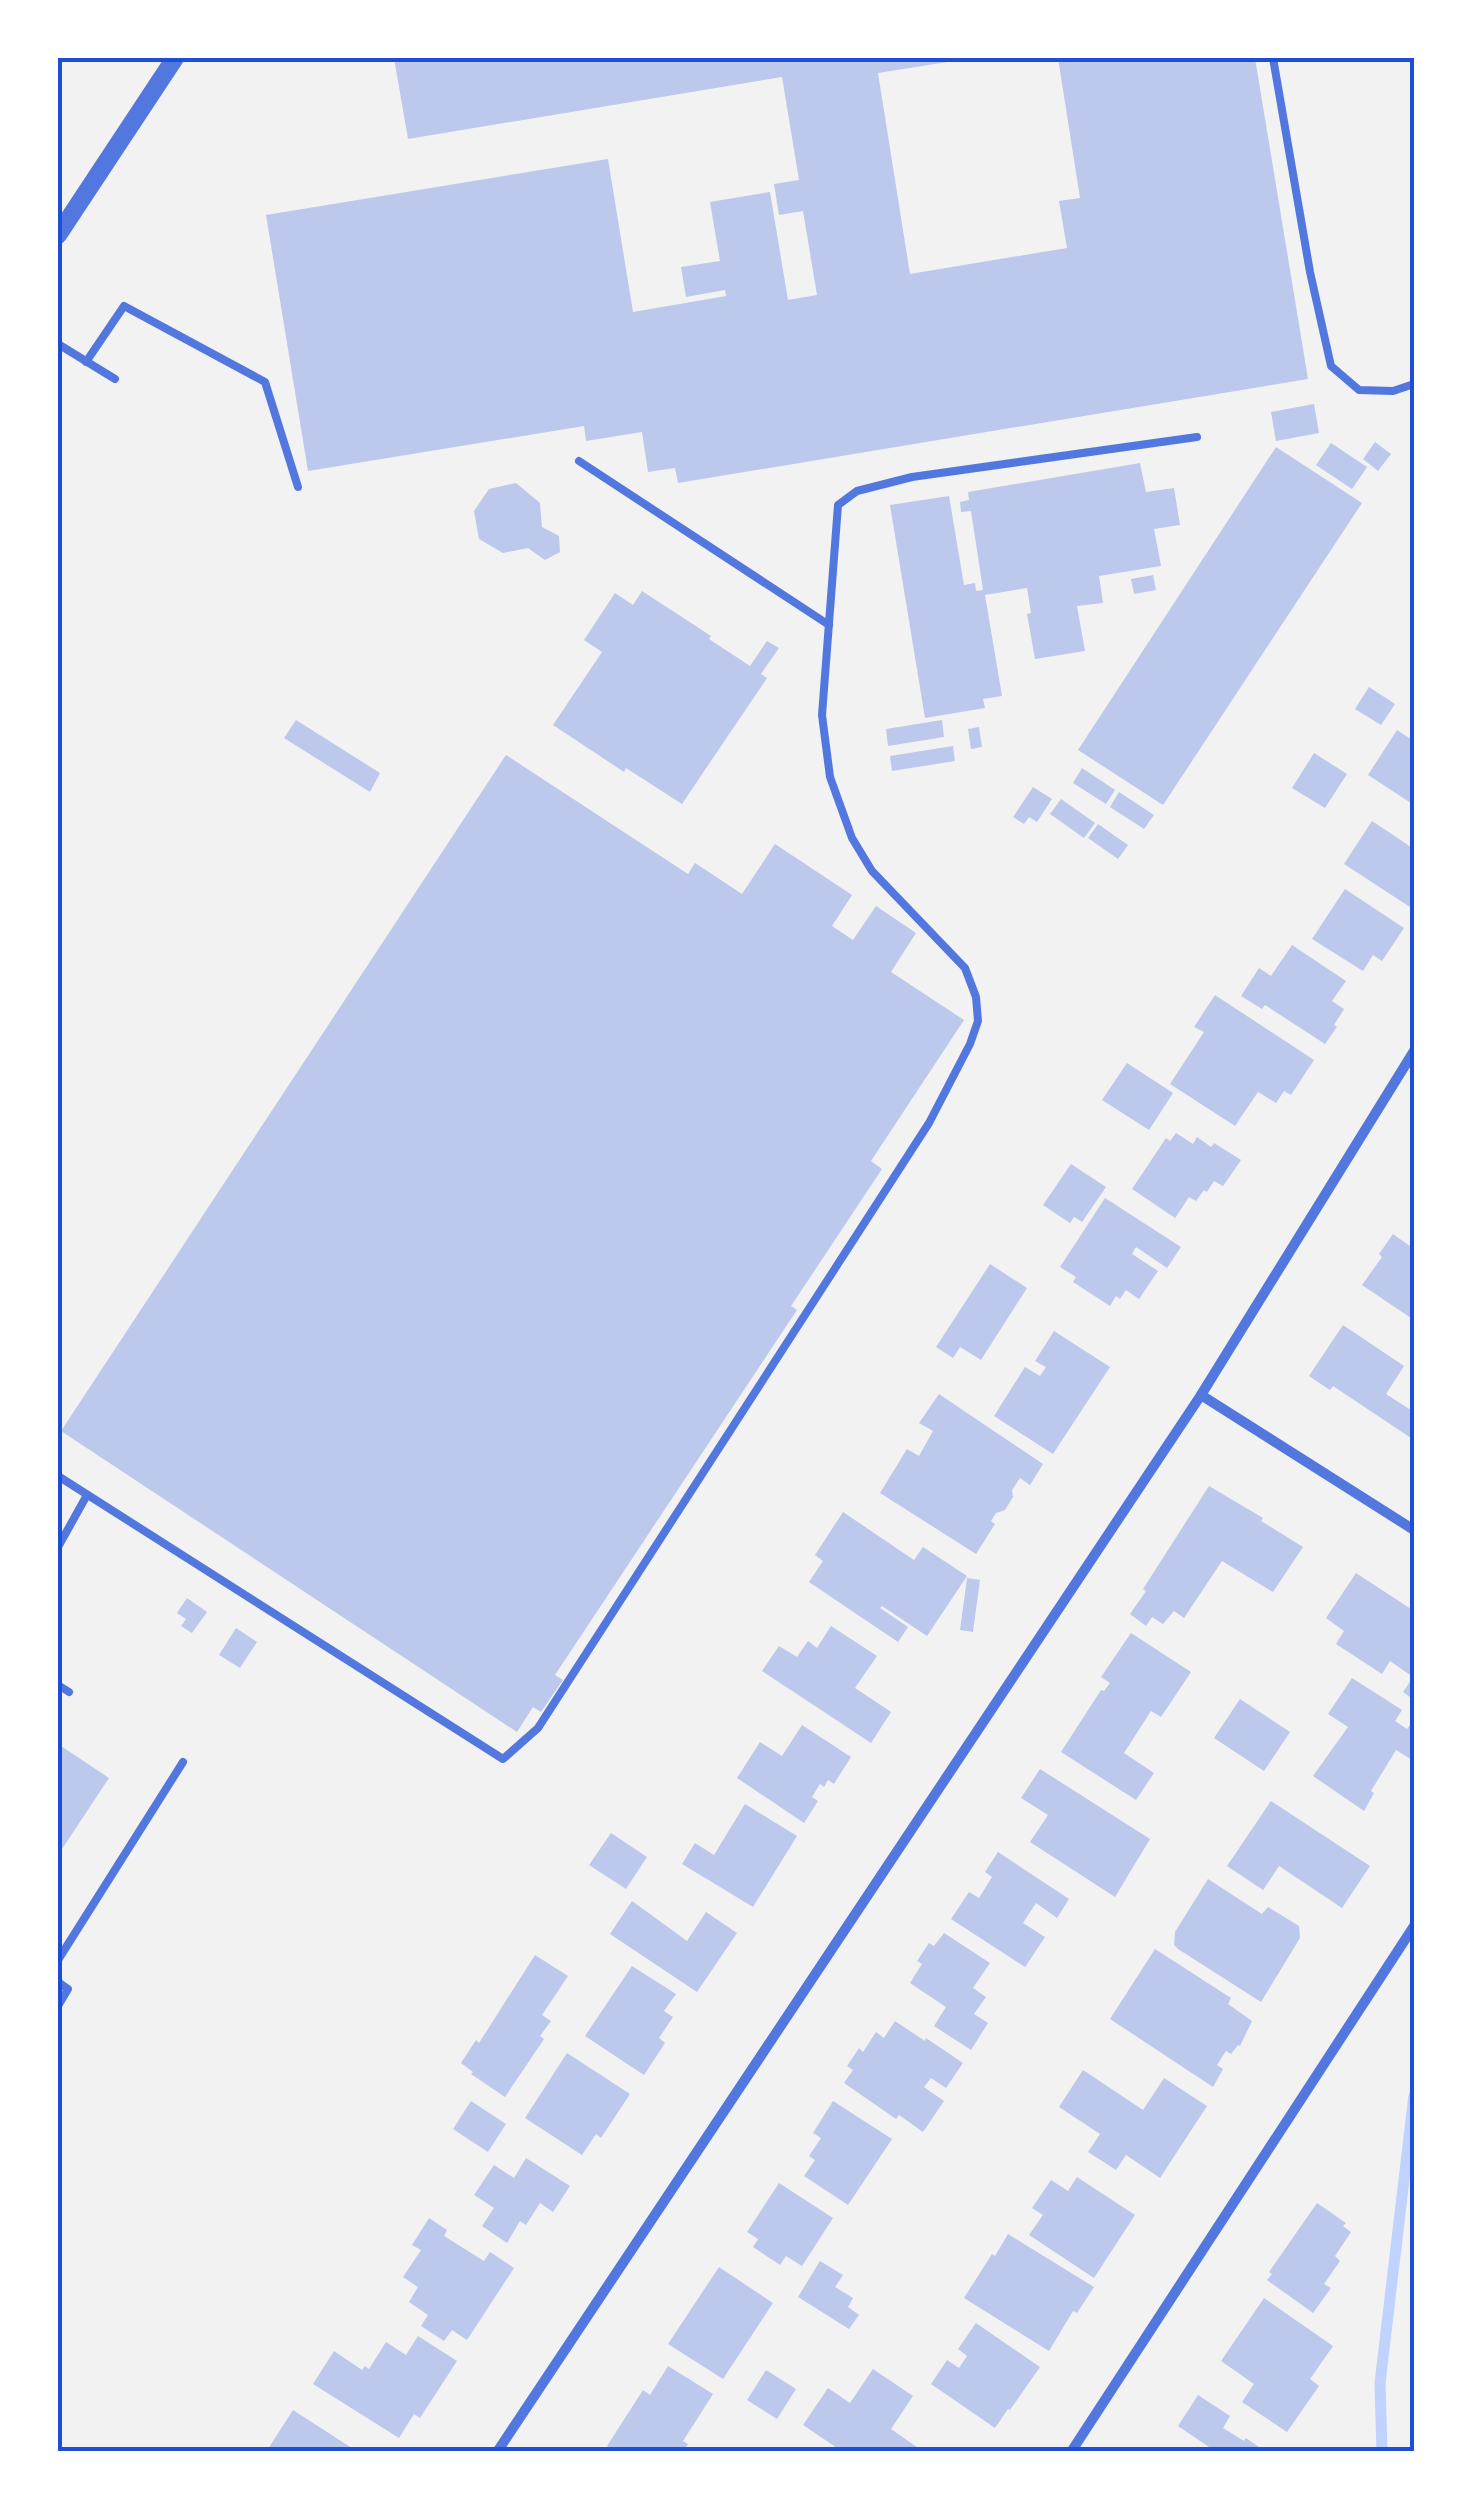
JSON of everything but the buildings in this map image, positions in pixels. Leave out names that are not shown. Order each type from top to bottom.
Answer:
[{"type":"street","points":[[58,235],[175,58]]},
{"type":"street","points":[[497,2452],[1201,1395],[1414,1051]]},
{"type":"street","points":[[1201,1395],[1414,1530]]},
{"type":"street","points":[[1072,2452],[1414,1926]]},
{"type":"lane","points":[[1274,58],[1310,272],[1331,366],[1359,390],[1392,392],[1414,384]]},
{"type":"lane","points":[[86,362],[124,306],[265,382],[298,487]]},
{"type":"lane","points":[[58,344],[115,379]]},
{"type":"lane","points":[[58,1476],[503,1759],[538,1728],[929,1123],[978,1021],[976,998],[965,968],[872,871],[852,838],[830,777],[822,715],[838,506],[857,491],[912,477],[1197,437]]},
{"type":"lane","points":[[578,461],[828,624]]},
{"type":"lane","points":[[58,1547],[87,1496]]},
{"type":"lane","points":[[58,1685],[69,1692]]},
{"type":"lane","points":[[58,1960],[183,1762]]},
{"type":"lane","points":[[58,1982],[68,1989],[58,2006]]},
{"type":"waterway","points":[[1382,2452],[1380,2383],[1414,2095]]}]
